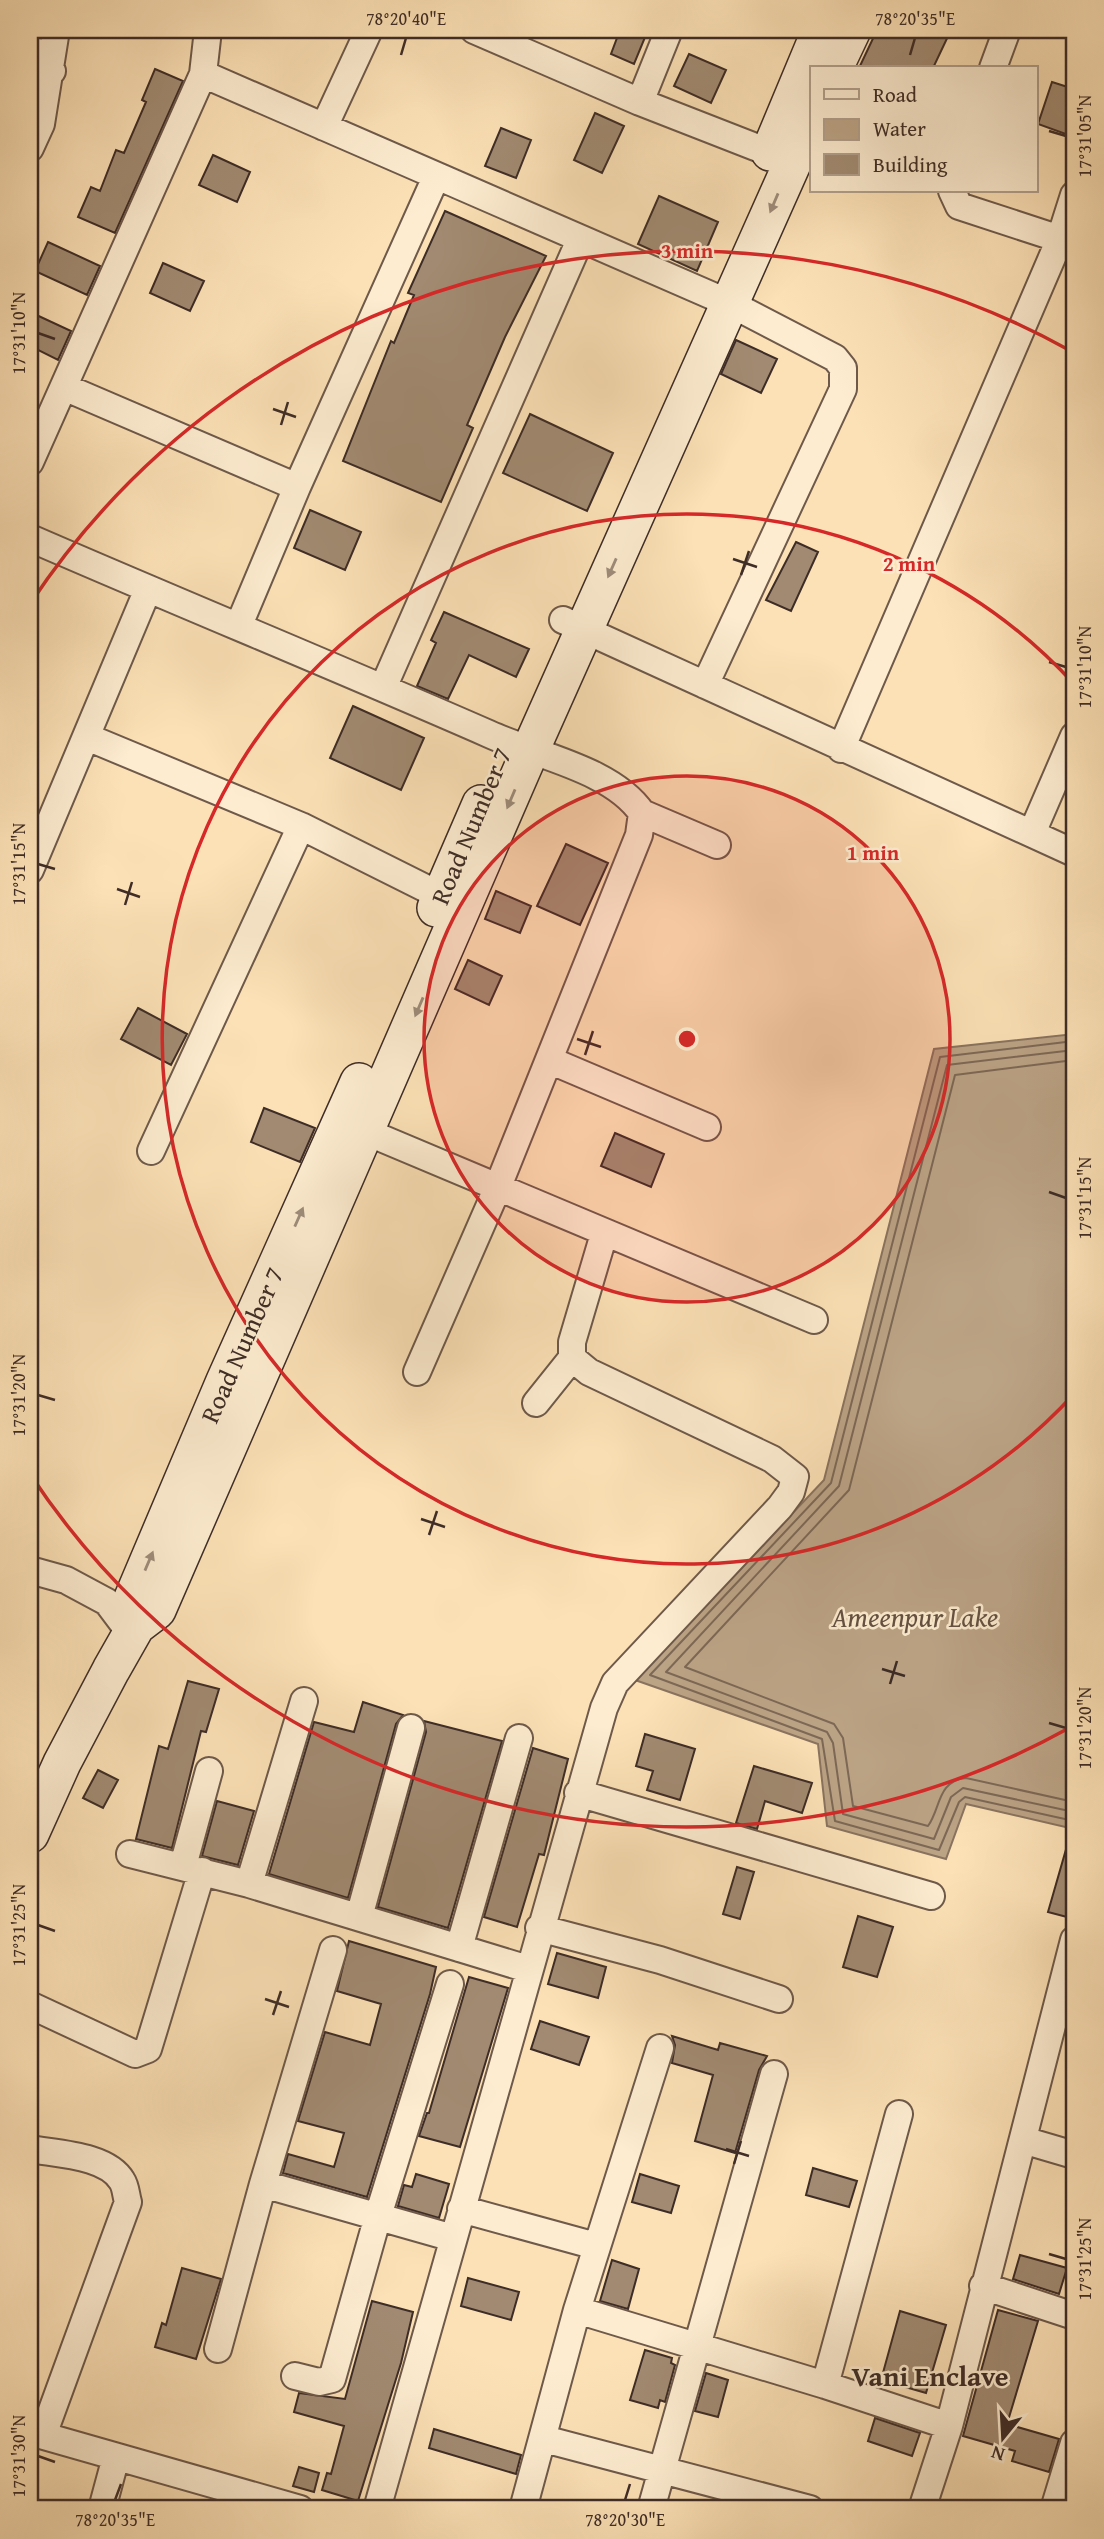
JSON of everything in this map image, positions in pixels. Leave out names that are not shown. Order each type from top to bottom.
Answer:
[{"type":"street","points":[[30,148],[41,124],[52,71],[56,30]]},
{"type":"street","points":[[30,462],[203,74],[208,30]]},
{"type":"street","points":[[324,127],[369,30]]},
{"type":"street","points":[[474,30],[640,102],[781,157]]},
{"type":"street","points":[[640,102],[669,30]]},
{"type":"street","name":"Road Number 7","points":[[30,1834],[62,1763],[133,1630],[157,1609],[290,1270],[781,157],[821,30]]},
{"type":"street","points":[[835,66],[852,30]]},
{"type":"street","points":[[994,66],[1007,30]]},
{"type":"street","points":[[30,47],[52,71]]},
{"type":"street","points":[[203,74],[720,300],[835,358],[843,368],[845,379],[837,402],[705,685]]},
{"type":"street","name":"Road Number 7","points":[[781,157],[810,121]]},
{"type":"street","points":[[239,625],[297,487],[436,177]]},
{"type":"street","points":[[952,192],[959,206],[1060,239]]},
{"type":"street","points":[[841,749],[1060,239],[1074,195]]},
{"type":"street","points":[[383,688],[580,240]]},
{"type":"street","points":[[64,387],[297,487]]},
{"type":"street","points":[[30,538],[239,625],[519,747],[608,782],[630,796],[642,813],[717,845]]},
{"type":"street","points":[[30,870],[148,589]]},
{"type":"street","points":[[574,625],[1074,853]]},
{"type":"street","points":[[1032,833],[1074,736]]},
{"type":"street","points":[[87,737],[301,826],[452,902]]},
{"type":"street","points":[[418,1372],[550,1060],[639,835],[642,813]]},
{"type":"street","points":[[151,1151],[301,826]]},
{"type":"street","points":[[550,1060],[707,1127]]},
{"type":"street","points":[[354,1126],[497,1189],[814,1320]]},
{"type":"street","points":[[537,1403],[572,1358],[572,1342],[604,1234]]},
{"type":"street","points":[[377,2509],[604,1708],[615,1683],[780,1507],[791,1492],[795,1477],[772,1459],[589,1373],[572,1358]]},
{"type":"street","points":[[30,1570],[66,1580],[107,1602],[133,1630]]},
{"type":"street","points":[[248,1884],[304,1701]]},
{"type":"street","points":[[359,1917],[411,1728]]},
{"type":"street","points":[[459,1948],[519,1738]]},
{"type":"street","points":[[30,2005],[118,2048],[135,2054],[148,2049],[192,1869],[209,1771]]},
{"type":"street","points":[[578,1793],[931,1896]]},
{"type":"street","points":[[130,1854],[248,1884],[528,1969]]},
{"type":"street","points":[[540,1928],[660,1959],[779,1999]]},
{"type":"street","points":[[922,2509],[948,2426],[1074,1940]]},
{"type":"street","points":[[218,2349],[263,2183],[333,1950]]},
{"type":"street","points":[[295,2376],[319,2382],[332,2379],[378,2216],[450,1984]]},
{"type":"street","points":[[523,2509],[596,2246],[660,2048]]},
{"type":"street","points":[[651,2509],[774,2074]]},
{"type":"street","points":[[825,2385],[899,2115]]},
{"type":"street","points":[[1023,2140],[1074,2155]]},
{"type":"street","points":[[30,2149],[95,2162],[113,2171],[123,2182],[128,2202],[36,2433],[116,2457],[245,2502],[300,2509]]},
{"type":"street","points":[[263,2183],[453,2238]]},
{"type":"street","points":[[461,2209],[596,2246]]},
{"type":"street","points":[[983,2286],[1074,2316]]},
{"type":"street","points":[[577,2310],[825,2385],[948,2426]]},
{"type":"street","points":[[544,2439],[810,2509]]},
{"type":"street","points":[[1054,2509],[1074,2443]]},
{"type":"street","points":[[102,2509],[116,2457]]},
{"type":"water","name":"Ameenpur Lake","points":[[1074,1034],[1074,1829],[966,1804],[946,1859],[827,1826],[818,1744],[635,1680],[824,1480],[934,1049]]},
{"type":"building","points":[[620,30],[648,30],[634,64],[611,54]]},
{"type":"building","points":[[877,30],[951,30],[934,66],[860,66]]},
{"type":"building","points":[[689,54],[726,70],[711,103],[674,86]]},
{"type":"building","points":[[155,69],[183,81],[115,233],[78,217],[91,187],[100,191],[116,150],[124,153],[146,102],[142,100]]},
{"type":"building","points":[[1052,82],[1074,89],[1074,137],[1038,124]]},
{"type":"building","points":[[595,113],[624,126],[602,173],[574,160]]},
{"type":"building","points":[[501,128],[531,140],[516,178],[485,166]]},
{"type":"building","points":[[213,155],[250,172],[237,202],[199,185]]},
{"type":"building","points":[[659,196],[718,222],[697,271],[638,244]]},
{"type":"building","points":[[445,211],[546,256],[505,337],[467,425],[473,428],[441,502],[343,461],[391,341],[394,343],[414,295],[408,293]]},
{"type":"building","points":[[48,242],[100,266],[87,295],[35,271]]},
{"type":"building","points":[[163,263],[204,281],[190,311],[150,293]]},
{"type":"building","points":[[30,312],[71,331],[58,360],[30,346]]},
{"type":"building","points":[[736,340],[777,359],[761,393],[721,374]]},
{"type":"building","points":[[530,414],[613,453],[587,511],[503,473]]},
{"type":"building","points":[[310,510],[361,532],[345,570],[294,548]]},
{"type":"building","points":[[796,542],[818,552],[791,611],[766,600]]},
{"type":"building","points":[[444,612],[529,649],[516,677],[469,655],[448,699],[417,686],[436,643],[431,640]]},
{"type":"building","points":[[353,706],[424,738],[401,790],[330,758]]},
{"type":"building","points":[[566,844],[608,863],[580,925],[537,906]]},
{"type":"building","points":[[496,891],[531,906],[520,933],[485,919]]},
{"type":"building","points":[[468,960],[502,976],[489,1005],[455,989]]},
{"type":"building","points":[[138,1008],[187,1034],[171,1065],[121,1039]]},
{"type":"building","points":[[264,1108],[315,1128],[300,1162],[251,1142]]},
{"type":"building","points":[[615,1133],[664,1154],[651,1187],[601,1166]]},
{"type":"building","points":[[188,1681],[219,1689],[206,1732],[201,1731],[172,1848],[136,1839],[159,1746],[168,1749]]},
{"type":"building","points":[[363,1702],[403,1715],[396,1724],[348,1898],[269,1874],[314,1722],[354,1732]]},
{"type":"building","points":[[424,1721],[502,1741],[448,1928],[378,1907],[426,1732]]},
{"type":"building","points":[[645,1734],[695,1749],[680,1800],[647,1790],[653,1771],[636,1766]]},
{"type":"building","points":[[533,1748],[568,1759],[544,1855],[539,1854],[517,1927],[484,1917]]},
{"type":"building","points":[[754,1766],[812,1783],[802,1813],[765,1801],[757,1829],[736,1823]]},
{"type":"building","points":[[98,1770],[118,1780],[103,1808],[83,1798]]},
{"type":"building","points":[[217,1801],[254,1811],[238,1865],[202,1856]]},
{"type":"building","points":[[1069,1839],[1074,1840],[1074,1890],[1067,1917],[1048,1912]]},
{"type":"building","points":[[737,1867],[754,1872],[740,1919],[723,1914]]},
{"type":"building","points":[[858,1916],[893,1927],[877,1977],[843,1967]]},
{"type":"building","points":[[349,1941],[436,1967],[367,2197],[283,2173],[288,2154],[334,2167],[344,2133],[298,2121],[325,2032],[370,2045],[381,2004],[337,1991]]},
{"type":"building","points":[[557,1953],[606,1967],[598,1998],[548,1984]]},
{"type":"building","points":[[469,1977],[508,1988],[460,2147],[419,2136],[429,2113]]},
{"type":"building","points":[[540,2021],[589,2037],[579,2065],[531,2049]]},
{"type":"building","points":[[672,2036],[718,2050],[720,2043],[767,2056],[759,2070],[735,2153],[695,2141],[713,2075],[672,2063],[675,2045]]},
{"type":"building","points":[[813,2168],[857,2181],[849,2207],[806,2195]]},
{"type":"building","points":[[416,2174],[449,2184],[439,2218],[398,2206],[404,2185],[412,2187]]},
{"type":"building","points":[[640,2174],[679,2186],[671,2213],[632,2202]]},
{"type":"building","points":[[1020,2255],[1067,2268],[1059,2294],[1013,2279]]},
{"type":"building","points":[[612,2260],[639,2269],[628,2309],[600,2301]]},
{"type":"building","points":[[182,2268],[221,2279],[196,2359],[155,2347],[162,2323],[166,2325]]},
{"type":"building","points":[[468,2278],[519,2292],[511,2320],[461,2306]]},
{"type":"building","points":[[372,2301],[413,2312],[401,2363],[358,2501],[322,2490],[327,2473],[331,2474],[344,2426],[294,2412],[299,2393],[345,2399]]},
{"type":"building","points":[[998,2310],[1038,2321],[1007,2424],[1059,2439],[1049,2472],[1012,2461],[1015,2451],[963,2436]]},
{"type":"building","points":[[900,2311],[946,2325],[926,2393],[881,2380]]},
{"type":"building","points":[[645,2350],[672,2358],[671,2363],[675,2365],[665,2402],[660,2400],[658,2408],[630,2400]]},
{"type":"building","points":[[706,2373],[728,2380],[718,2417],[695,2411]]},
{"type":"building","points":[[875,2418],[920,2433],[912,2456],[868,2441]]},
{"type":"building","points":[[434,2429],[521,2455],[516,2474],[429,2448]]},
{"type":"building","points":[[299,2467],[319,2473],[314,2492],[293,2486]]},
{"type":"district","name":"Vani Enclave","points":[[930,2376]]}]
